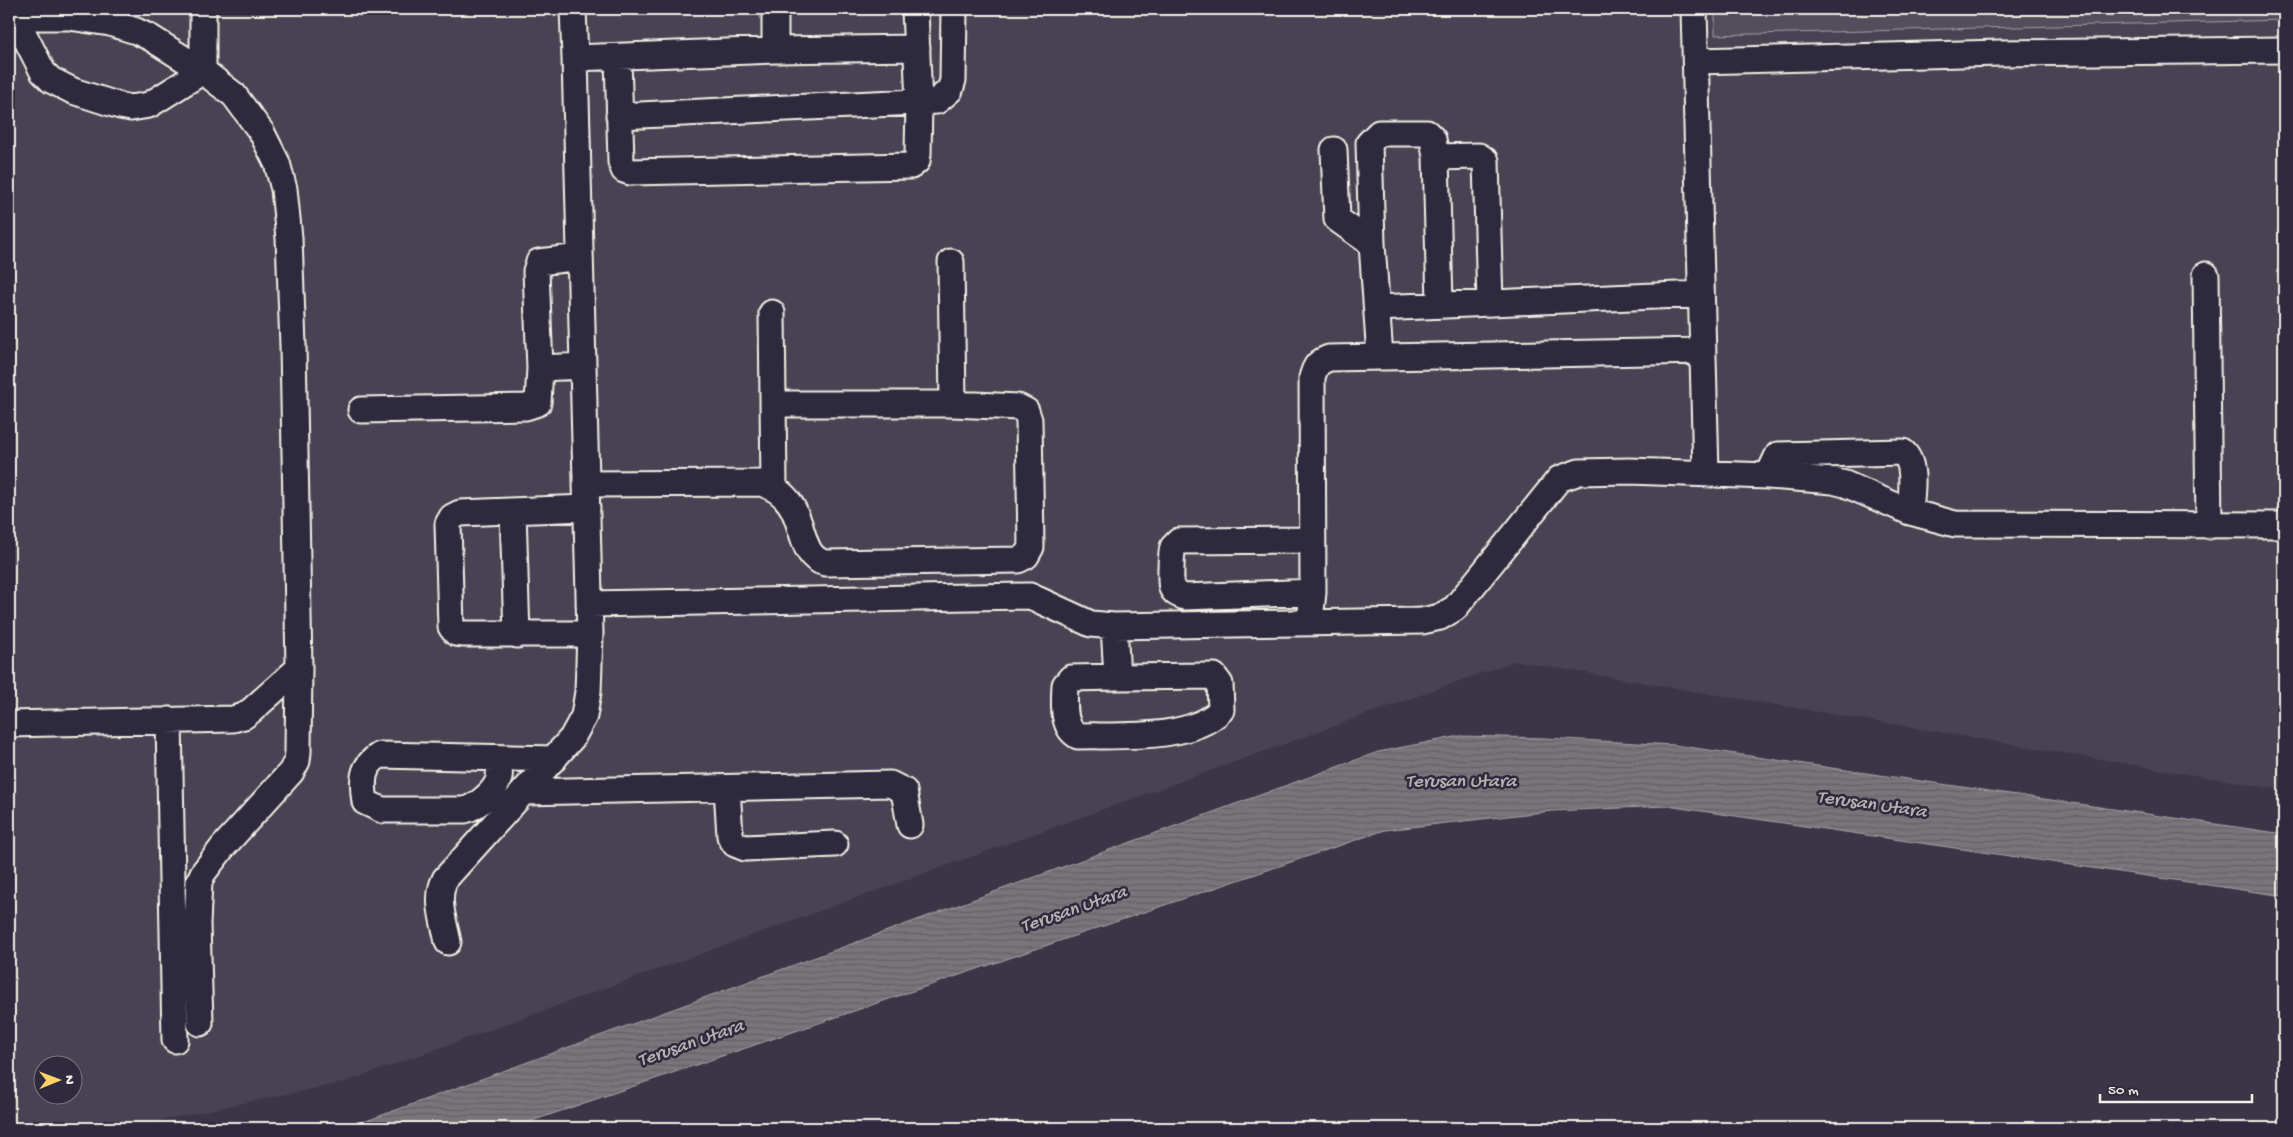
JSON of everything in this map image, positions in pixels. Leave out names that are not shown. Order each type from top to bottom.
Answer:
[{"type":"lane","points":[[203,9],[203,71]]},
{"type":"lane","points":[[448,942],[439,899],[440,889],[445,879],[572,738],[584,716],[588,692],[590,604],[573,9]]},
{"type":"lane","points":[[775,9],[775,50]]},
{"type":"lane","points":[[618,58],[621,162],[624,170],[630,172],[911,166],[917,161],[918,154],[919,104],[915,9]]},
{"type":"lane","points":[[619,116],[919,104],[937,101],[950,90],[953,80],[954,9]]},
{"type":"lane","points":[[1694,9],[1706,473]]},
{"type":"lane","points":[[200,1023],[197,924],[199,882],[203,873],[223,847],[292,772],[298,752],[299,668],[293,346],[289,238],[284,189],[277,163],[258,127],[234,95],[203,71],[174,52],[136,20],[110,23],[69,17],[12,17],[43,72],[51,80],[73,90],[120,106],[131,108],[149,105],[203,71]]},
{"type":"lane","points":[[575,58],[618,58],[775,50],[917,48]]},
{"type":"lane","points":[[1696,61],[2000,53],[2284,50]]},
{"type":"lane","points":[[1380,357],[1372,244],[1370,143],[1373,137],[1379,133],[1427,133],[1433,139],[1436,157],[1440,304]]},
{"type":"lane","points":[[1334,150],[1338,219],[1372,244]]},
{"type":"lane","points":[[1436,157],[1479,156],[1486,161],[1490,303]]},
{"type":"lane","points":[[360,410],[534,406],[540,398],[536,271],[539,262],[580,257]]},
{"type":"lane","points":[[951,262],[952,404]]},
{"type":"lane","points":[[2206,275],[2209,526]]},
{"type":"lane","points":[[1377,308],[1701,294]]},
{"type":"lane","points":[[772,313],[774,487]]},
{"type":"lane","points":[[1310,621],[1313,592],[1312,378],[1314,368],[1319,362],[1329,358],[1702,351]]},
{"type":"lane","points":[[540,368],[583,366]]},
{"type":"lane","points":[[587,484],[761,483],[774,487],[784,494],[794,508],[809,553],[815,561],[825,563],[1018,560],[1026,556],[1031,547],[1029,420],[1026,411],[1018,407],[952,404],[774,404]]},
{"type":"lane","points":[[1768,476],[1778,455],[1903,452],[1908,456],[1911,464],[1910,512]]},
{"type":"lane","points":[[590,604],[1030,596],[1091,624],[1114,626],[1310,621],[1422,621],[1440,617],[1455,608],[1470,592],[1559,479],[1579,472],[1706,473],[1768,476],[1845,484],[1910,512],[1955,524],[2284,525]]},
{"type":"lane","points":[[587,508],[460,513],[452,518],[448,524],[451,627],[456,633],[517,635],[590,634]]},
{"type":"lane","points":[[513,512],[517,635]]},
{"type":"lane","points":[[1312,540],[1179,542],[1174,547],[1172,553],[1171,579],[1172,587],[1177,594],[1186,597],[1313,592]]},
{"type":"lane","points":[[1114,626],[1117,677]]},
{"type":"lane","points":[[9,724],[233,719],[244,716],[299,668]]},
{"type":"lane","points":[[1214,676],[1220,684],[1221,710],[1206,720],[1167,734],[1078,736],[1071,732],[1067,726],[1065,685],[1071,678],[1117,677],[1214,676]]},
{"type":"lane","points":[[169,720],[175,1040]]},
{"type":"lane","points":[[499,758],[499,780],[474,808],[466,810],[382,810],[365,802],[365,767],[380,755],[554,758]]},
{"type":"lane","points":[[524,792],[890,784],[904,792],[910,825]]},
{"type":"lane","points":[[727,788],[730,836],[735,844],[745,848],[835,844]]},
{"type":"shaded area","points":[[9,9],[2284,9],[2284,790],[1515,661],[345,1082],[124,1128],[9,1128]]},
{"type":"shaded area","points":[[1715,9],[2284,9],[2284,20],[1715,35]]},
{"type":"water","name":"Terusan Utara","points":[[1460,736],[1544,738],[1674,745],[2284,834],[2284,896],[1667,806],[1552,811],[1385,830],[511,1128],[347,1128],[1378,752]]}]
